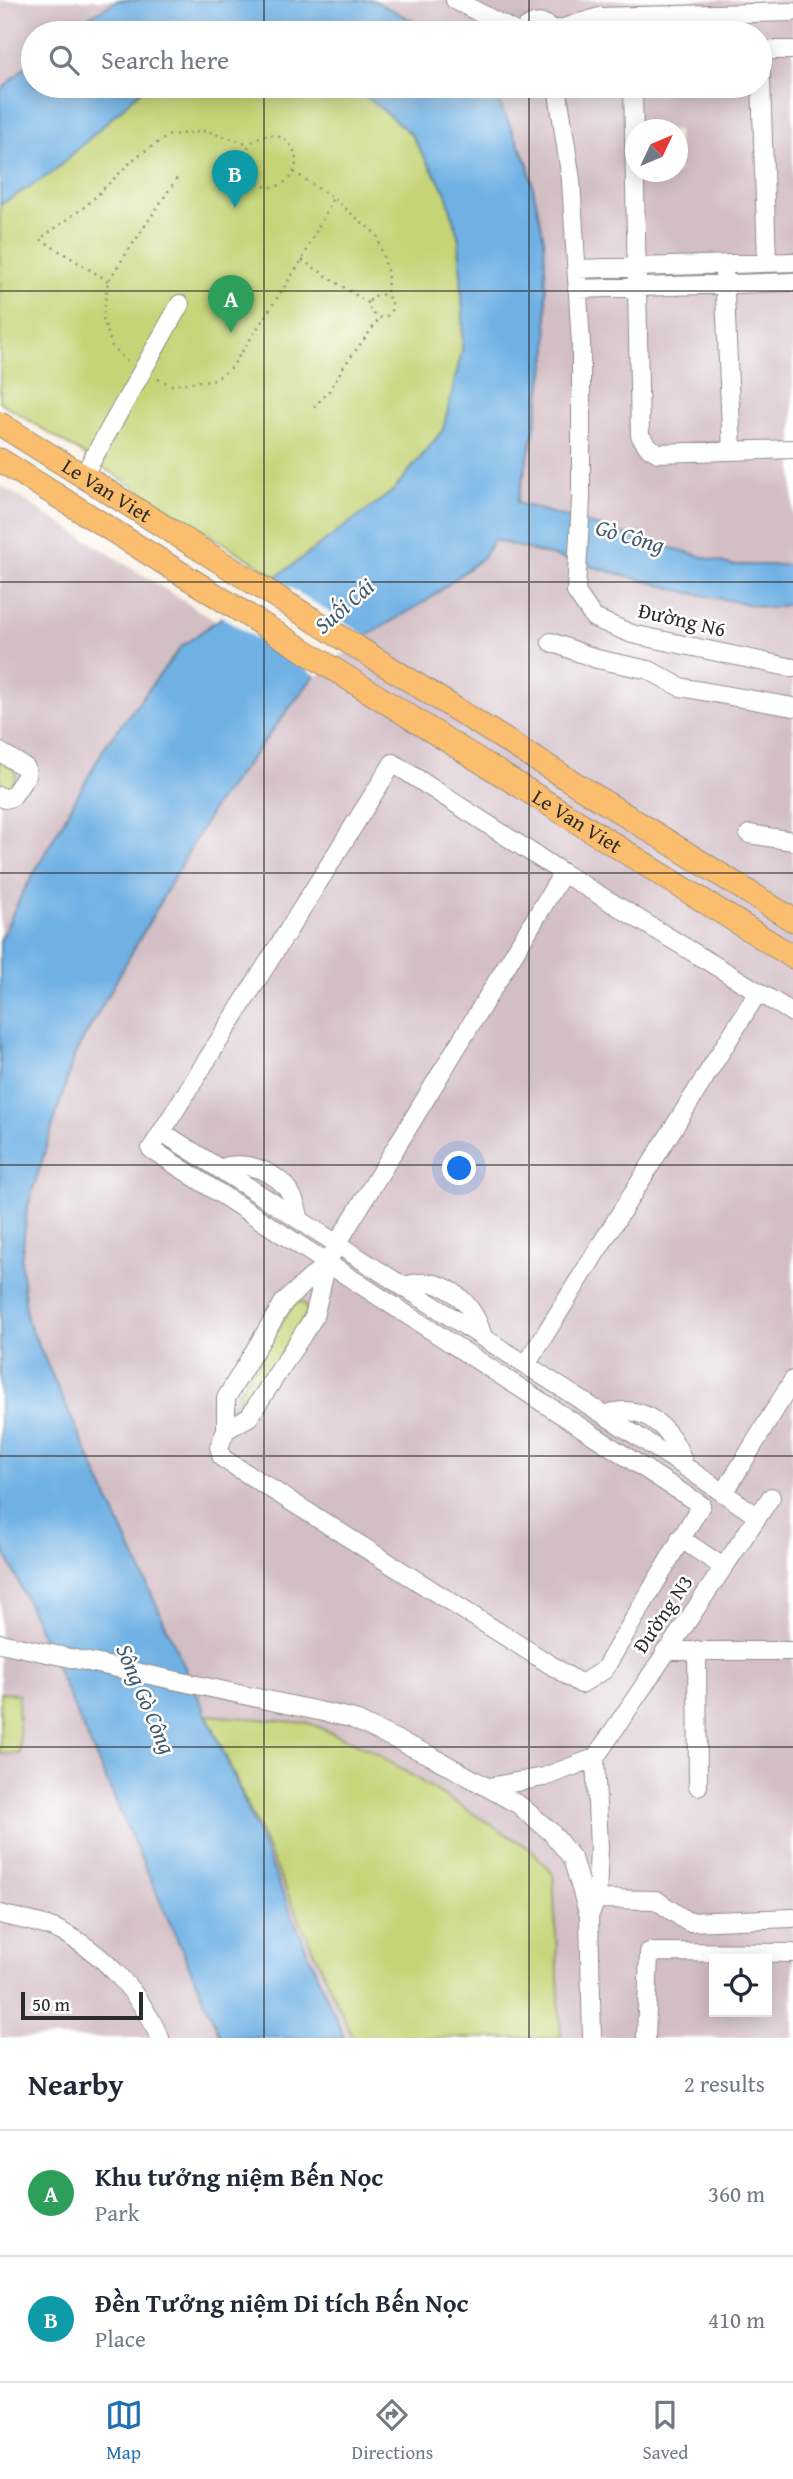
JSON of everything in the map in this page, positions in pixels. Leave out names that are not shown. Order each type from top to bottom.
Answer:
[{"type":"main road","name":"Le Van Viet","points":[[0,424],[793,920]]},
{"type":"main road","name":"Le Van Viet","points":[[0,460],[793,957]]},
{"type":"main road","points":[[66,502],[83,476]]},
{"type":"street","points":[[455,0],[496,21]]},
{"type":"street","points":[[588,21],[599,17],[793,12]]},
{"type":"street","points":[[772,50],[793,50]]},
{"type":"street","points":[[559,98],[570,180],[577,289],[793,282]]},
{"type":"street","points":[[633,98],[640,435],[648,447],[658,453],[793,449]]},
{"type":"street","points":[[762,98],[767,262]]},
{"type":"street","points":[[576,269],[793,262]]},
{"type":"street","points":[[723,264],[732,451]]},
{"type":"street","name":"Đường N6","points":[[577,289],[581,344],[581,499],[576,593],[594,618],[632,634],[793,668]]},
{"type":"street","points":[[83,476],[180,304]]},
{"type":"street","points":[[551,642],[597,659],[649,670],[680,687],[793,707]]},
{"type":"street","points":[[0,752],[26,768],[27,775],[12,797],[5,799],[0,796]]},
{"type":"street","points":[[327,1263],[284,1302],[226,1398],[226,1430],[219,1447],[222,1458],[582,1684],[604,1670],[701,1504],[151,1149],[393,763],[563,873],[793,1013]]},
{"type":"street","points":[[749,834],[793,841]]},
{"type":"street","points":[[226,1430],[249,1417],[314,1317],[327,1263],[337,1244],[563,873]]},
{"type":"street","points":[[526,1365],[758,992]]},
{"type":"street","points":[[162,1132],[605,1415],[757,1516]]},
{"type":"street","points":[[724,1493],[793,1380]]},
{"type":"street","points":[[226,1398],[249,1417]]},
{"type":"street","name":"Đường N3","points":[[595,1758],[665,1650],[771,1497]]},
{"type":"street","points":[[680,1538],[723,1567]]},
{"type":"street","points":[[0,1643],[351,1718],[489,1787],[519,1805],[551,1832],[572,1858],[589,1916],[593,2038]]},
{"type":"street","points":[[665,1650],[793,1651]]},
{"type":"street","points":[[697,1650],[698,1786]]},
{"type":"street","points":[[489,1787],[544,1777],[595,1758],[599,1848],[597,1899],[589,1916]]},
{"type":"street","points":[[597,1899],[656,1900],[688,1922],[793,1918]]},
{"type":"street","points":[[0,1914],[56,1929],[89,1949],[118,1974],[160,2038]]},
{"type":"street","points":[[646,2038],[649,1952],[793,1953]]},
{"type":"path","points":[[108,281],[40,239],[87,205],[137,156],[170,135],[206,131],[249,144]]},
{"type":"path","points":[[271,134],[284,138],[293,147],[297,159],[294,172],[287,182],[275,188],[262,187],[251,180],[244,169],[243,156],[249,144],[259,136],[271,134]]},
{"type":"path","points":[[294,172],[333,198],[377,235],[388,274],[387,296],[392,309],[380,318],[329,391],[314,407]]},
{"type":"path","points":[[179,176],[108,281],[103,318],[112,346],[139,376],[158,379],[171,385],[216,379],[232,367],[302,260],[333,198]]},
{"type":"path","points":[[302,260],[368,303]]},
{"type":"path","points":[[380,318],[373,316],[368,303],[372,296],[387,296]]},
{"type":"shaded area","points":[[0,0],[118,0],[82,21],[21,21],[21,71],[0,91]]},
{"type":"shaded area","points":[[373,0],[793,0],[793,2038],[0,2038],[0,485],[310,681],[327,659],[428,600],[482,558],[516,503],[548,348],[544,239],[528,164],[497,98],[772,98],[772,21],[414,21]]},
{"type":"green space","points":[[133,98],[367,98],[372,101],[410,133],[446,193],[459,239],[462,351],[443,430],[393,491],[277,577],[0,402],[0,205],[52,173]]},
{"type":"green space","points":[[0,758],[14,769],[16,775],[10,789],[0,792]]},
{"type":"green space","points":[[295,1302],[304,1303],[307,1312],[252,1403],[241,1401],[239,1392]]},
{"type":"green space","points":[[0,1693],[18,1694],[20,1754],[0,1754]]},
{"type":"green space","points":[[207,1715],[309,1723],[369,1749],[532,1850],[553,1874],[561,2038],[353,2038]]},
{"type":"water","points":[[118,0],[373,0],[414,21],[82,21]]},
{"type":"water","points":[[21,71],[21,98],[133,98],[52,173],[0,205],[0,91]]},
{"type":"water","points":[[367,98],[497,98],[528,164],[544,239],[548,348],[535,427],[517,503],[731,565],[793,565],[793,604],[769,608],[686,592],[494,540],[482,558],[428,600],[327,659],[213,808],[75,1054],[27,1209],[21,1263],[27,1320],[229,1765],[344,2038],[221,2038],[0,1541],[0,941],[20,898],[106,745],[181,647],[393,491],[443,430],[462,351],[459,239],[446,193],[410,133]]},
{"type":"pier","points":[[272,576],[370,638],[330,662],[318,677],[219,615]]},
{"type":"place","name":"Đền Tưởng niệm Di tích Bến Nọc","points":[[235,208]]},
{"type":"place","name":"Khu tưởng niệm Bến Nọc","points":[[231,333]]},
{"type":"water label","name":"Gò Công","points":[[630,536]]},
{"type":"water label","name":"Suối Cái","points":[[344,606]]},
{"type":"water label","name":"Sông Gò Công","points":[[146,1699]]}]
